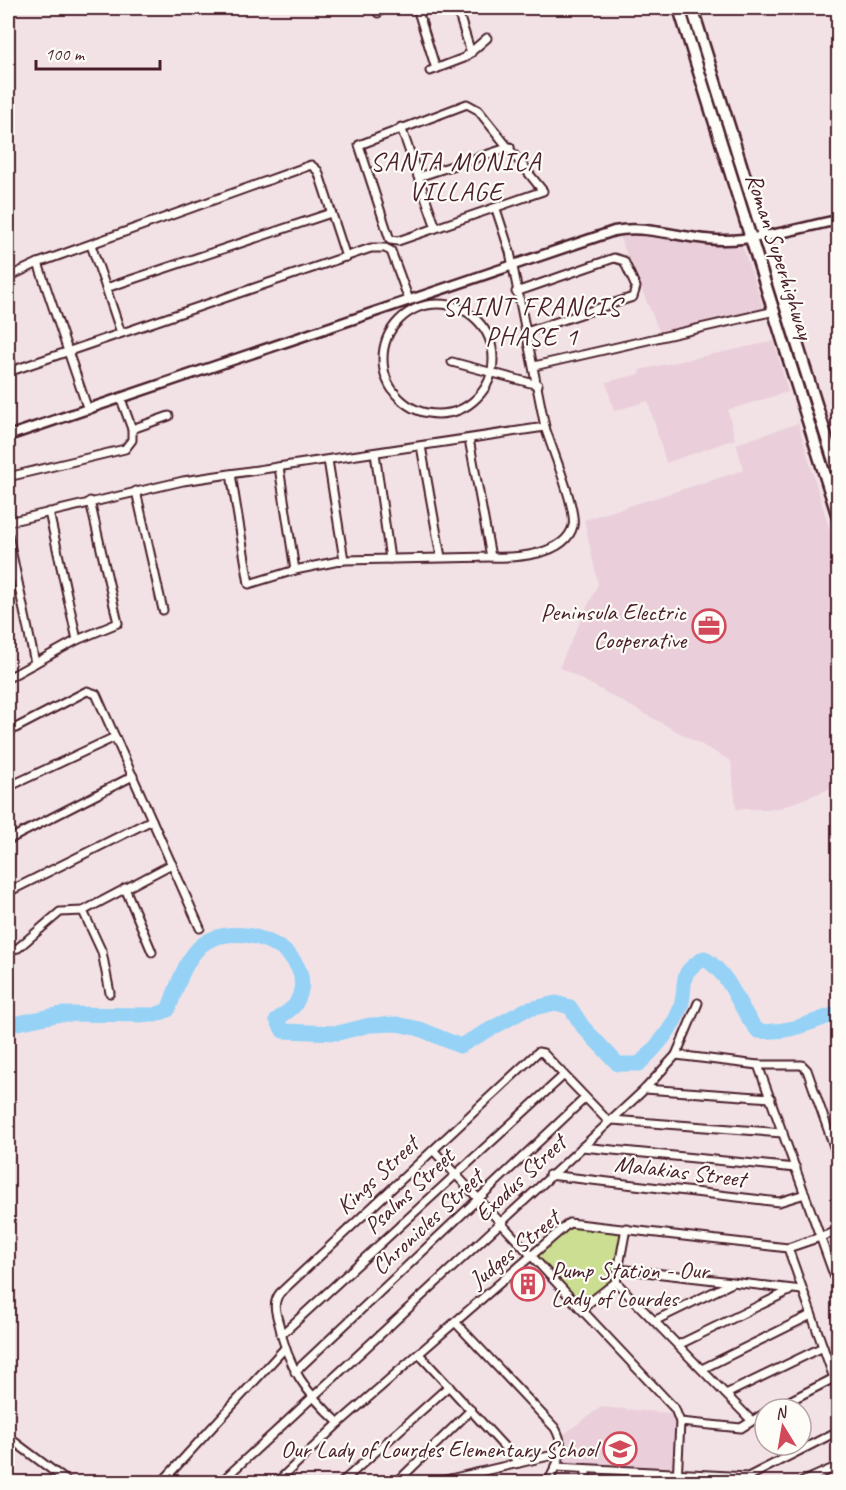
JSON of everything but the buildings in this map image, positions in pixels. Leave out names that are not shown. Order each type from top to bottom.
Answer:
[{"type":"main road","name":"Roman Superhighway","points":[[679,8],[838,517]]},
{"type":"main road","name":"Roman Superhighway","points":[[692,8],[838,474]]},
{"type":"street","points":[[417,8],[433,70],[471,53],[487,38]]},
{"type":"street","points":[[457,8],[471,53]]},
{"type":"street","points":[[467,104],[478,110],[510,147],[543,191],[398,241],[390,240],[359,145],[401,128],[467,104]]},
{"type":"street","points":[[401,128],[436,228]]},
{"type":"street","points":[[418,177],[510,147]]},
{"type":"street","points":[[8,277],[38,263],[304,165],[316,167],[346,257]]},
{"type":"street","points":[[231,474],[249,584],[295,570],[345,560],[441,557],[521,558],[544,551],[568,535],[573,526],[569,501],[545,427],[534,366],[511,267],[510,252],[496,209]]},
{"type":"street","points":[[106,288],[331,213]]},
{"type":"street","points":[[8,436],[614,231],[629,228],[706,239],[737,240],[838,220]]},
{"type":"street","points":[[90,245],[122,333]]},
{"type":"street","points":[[8,352],[10,371],[378,247],[391,251],[409,300]]},
{"type":"street","points":[[516,292],[614,258],[624,261],[636,287],[633,297],[526,332]]},
{"type":"street","points":[[38,263],[88,410]]},
{"type":"street","points":[[429,304],[450,304],[470,313],[485,328],[493,350],[491,375],[482,393],[464,408],[442,414],[420,412],[401,401],[388,384],[382,364],[384,342],[394,325],[409,311],[429,304]]},
{"type":"street","points":[[534,366],[775,310]]},
{"type":"street","points":[[452,362],[491,375],[538,385]]},
{"type":"street","points":[[8,477],[125,449],[132,440],[132,429],[121,399]]},
{"type":"street","points":[[132,429],[169,416]]},
{"type":"street","points":[[8,522],[136,491],[231,474],[545,427]]},
{"type":"street","points":[[469,439],[491,557]]},
{"type":"street","points":[[421,446],[441,557]]},
{"type":"street","points":[[375,453],[390,559]]},
{"type":"street","points":[[328,460],[345,560]]},
{"type":"street","points":[[279,467],[295,570]]},
{"type":"street","points":[[136,491],[163,610]]},
{"type":"street","points":[[8,678],[77,640],[118,623],[90,501]]},
{"type":"street","points":[[49,512],[77,640]]},
{"type":"street","points":[[8,535],[34,663]]},
{"type":"street","points":[[8,732],[91,691],[96,694],[200,928]]},
{"type":"street","points":[[8,787],[115,737]]},
{"type":"street","points":[[8,840],[133,776]]},
{"type":"street","points":[[8,892],[152,820]]},
{"type":"street","points":[[8,951],[18,948],[60,912],[83,911],[172,864]]},
{"type":"street","points":[[125,888],[152,952]]},
{"type":"street","points":[[83,911],[102,952],[110,993]]},
{"type":"street","name":"Exodus Street","points":[[221,1482],[549,1175],[645,1089],[676,1055],[698,1003]]},
{"type":"street","name":"Kings Street","points":[[339,1423],[312,1398],[295,1372],[284,1349],[275,1306],[280,1293],[533,1054],[543,1053],[584,1099],[610,1121]]},
{"type":"street","points":[[676,1055],[758,1065],[795,1063],[802,1065],[807,1070],[838,1158]]},
{"type":"street","points":[[758,1065],[838,1286]]},
{"type":"street","name":"Psalms Street","points":[[281,1335],[563,1076]]},
{"type":"street","points":[[645,1089],[771,1098]]},
{"type":"street","name":"Chronicles Street","points":[[295,1372],[584,1099]]},
{"type":"street","points":[[610,1121],[783,1133]]},
{"type":"street","points":[[582,1147],[796,1168]]},
{"type":"street","points":[[433,1150],[499,1224],[675,1409],[680,1422],[677,1482]]},
{"type":"street","name":"Malakias Street","points":[[549,1175],[779,1202],[804,1194]]},
{"type":"street","name":"Judges Street","points":[[277,1482],[339,1423],[532,1258],[569,1223],[788,1248],[838,1231]]},
{"type":"street","points":[[581,1309],[616,1282],[626,1228]]},
{"type":"street","points":[[788,1248],[811,1315],[836,1377],[797,1397]]},
{"type":"street","points":[[619,1269],[802,1290]]},
{"type":"street","points":[[616,1282],[751,1420],[741,1428],[680,1422]]},
{"type":"street","points":[[654,1321],[730,1283]]},
{"type":"street","points":[[678,1345],[791,1290]]},
{"type":"street","points":[[702,1369],[811,1315]]},
{"type":"street","points":[[456,1322],[555,1428],[561,1438],[562,1453],[548,1482]]},
{"type":"street","points":[[726,1394],[823,1347]]},
{"type":"street","points":[[162,1482],[284,1349]]},
{"type":"street","points":[[419,1354],[519,1463]]},
{"type":"street","points":[[342,1482],[449,1386]]},
{"type":"street","points":[[396,1482],[471,1410]]},
{"type":"street","points":[[556,1467],[748,1477],[838,1431]]},
{"type":"street","points":[[8,1437],[68,1482]]},
{"type":"street","points":[[437,1482],[562,1453]]},
{"type":"street","points":[[802,1482],[838,1466]]},
{"type":"street","points":[[586,1469],[586,1482]]},
{"type":"shaded area","points":[[630,227],[741,242],[764,309],[660,333],[618,234]]},
{"type":"shaded area","points":[[774,341],[788,392],[728,410],[735,439],[666,463],[648,401],[614,411],[606,382],[640,374],[639,370]]},
{"type":"shaded area","name":"Peninsula Electric Cooperative","points":[[798,423],[838,558],[838,786],[777,809],[736,809],[731,761],[559,667],[598,584],[584,520],[744,470],[736,444]]},
{"type":"shaded area","name":"Our Lady of Lourdes Elementary School","points":[[601,1407],[669,1413],[677,1422],[676,1470],[564,1463],[564,1434]]},
{"type":"green space","points":[[570,1224],[625,1229],[615,1279],[585,1307],[535,1255]]},
{"type":"waterway","points":[[8,1025],[61,1014],[155,1015],[168,1010],[190,958],[210,940],[229,935],[250,936],[270,942],[287,953],[298,968],[302,985],[295,1005],[277,1020],[283,1031],[338,1033],[370,1025],[397,1024],[420,1029],[460,1046],[525,1010],[556,1003],[570,1007],[583,1027],[618,1064],[639,1064],[674,1022],[681,1006],[686,974],[704,958],[723,975],[744,1012],[758,1031],[789,1029],[838,1013]]},
{"type":"place","name":"Peninsula Electric Cooperative","points":[[709,626]]},
{"type":"place","name":"Pump Station - Our Lady of Lourdes","points":[[528,1284]]},
{"type":"place","name":"Our Lady of Lourdes Elementary School","points":[[620,1449]]},
{"type":"district","name":"SANTA MONICA VILLAGE","points":[[456,176]]},
{"type":"district","name":"SAINT FRANCIS PHASE 1","points":[[532,321]]}]
